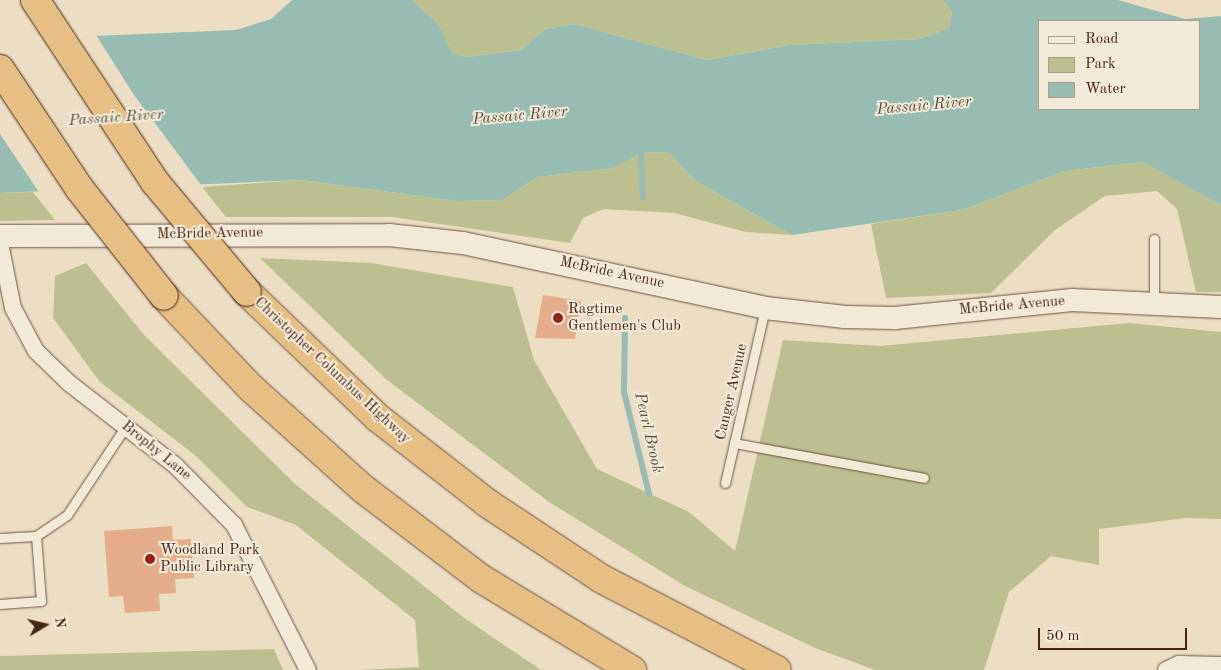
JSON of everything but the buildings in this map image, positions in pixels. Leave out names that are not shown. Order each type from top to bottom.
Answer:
[{"type":"highway","name":"Christopher Columbus Highway","points":[[34,0],[155,182],[247,292],[378,418],[487,503],[602,579],[777,670]]},
{"type":"highway","points":[[0,69],[79,188],[164,296],[252,388],[362,488],[480,578],[632,670]]},
{"type":"main road","name":"McBride Avenue","points":[[0,236],[398,236],[526,255],[765,308],[895,318],[1072,300],[1154,301],[1221,307]]},
{"type":"street","name":"Brophy Lane","points":[[0,243],[13,308],[36,350],[69,383],[126,426],[198,485],[234,525],[308,670]]},
{"type":"street","points":[[1166,670],[1179,664],[1221,665]]},
{"type":"lane","points":[[1154,239],[1154,301]]},
{"type":"lane","name":"Canger Avenue","points":[[725,483],[765,308]]},
{"type":"lane","points":[[0,538],[36,536],[67,515],[126,426]]},
{"type":"lane","points":[[734,443],[924,478]]},
{"type":"lane","points":[[0,604],[41,601],[36,536]]},
{"type":"green space","points":[[412,0],[943,0],[952,12],[949,28],[919,39],[790,45],[707,60],[574,24],[545,29],[521,50],[467,57],[453,54],[439,25]]},
{"type":"green space","points":[[668,152],[697,182],[792,235],[746,232],[674,213],[603,209],[583,218],[570,243],[392,217],[226,217],[202,187],[301,180],[457,201],[503,200],[537,177],[614,168],[641,153]]},
{"type":"green space","points":[[1144,162],[1221,205],[1221,292],[1196,292],[1177,209],[1157,191],[1105,196],[1055,230],[991,293],[886,298],[871,224],[962,210],[1065,171]]},
{"type":"green space","points":[[33,192],[55,220],[0,221],[0,193]]},
{"type":"green space","points":[[260,258],[371,263],[513,287],[534,360],[597,469],[689,512],[735,551],[783,340],[880,346],[1129,323],[1221,332],[1221,519],[1186,518],[1099,529],[1099,565],[1051,556],[1009,592],[984,670],[875,670],[815,648],[685,586],[549,502],[387,380]]},
{"type":"green space","points":[[86,263],[144,335],[295,484],[463,617],[541,670],[359,670],[419,667],[415,620],[296,525],[247,507],[196,456],[100,382],[53,318],[55,276]]},
{"type":"green space","points":[[274,649],[283,670],[0,670],[0,656]]},
{"type":"water","name":"Passaic River","points":[[292,0],[412,0],[439,25],[453,54],[467,57],[521,50],[545,29],[574,24],[707,60],[790,45],[919,39],[949,28],[952,12],[943,0],[1118,0],[1185,19],[1221,16],[1221,205],[1143,162],[1065,171],[962,210],[792,235],[697,182],[668,152],[641,153],[614,168],[537,177],[503,200],[457,201],[301,180],[0,193],[0,40],[236,30],[271,19]]},
{"type":"pier","points":[[94,32],[134,95],[204,189],[41,195],[0,134],[0,38]]},
{"type":"waterway","name":"Pearl Brook","points":[[641,153],[643,198]]},
{"type":"waterway","name":"Pearl Brook","points":[[625,318],[624,392],[649,494]]},
{"type":"place","name":"Ragtime Gentlemen's Club","points":[[558,318]]},
{"type":"place","name":"Woodland Park Public Library","points":[[150,559]]}]
